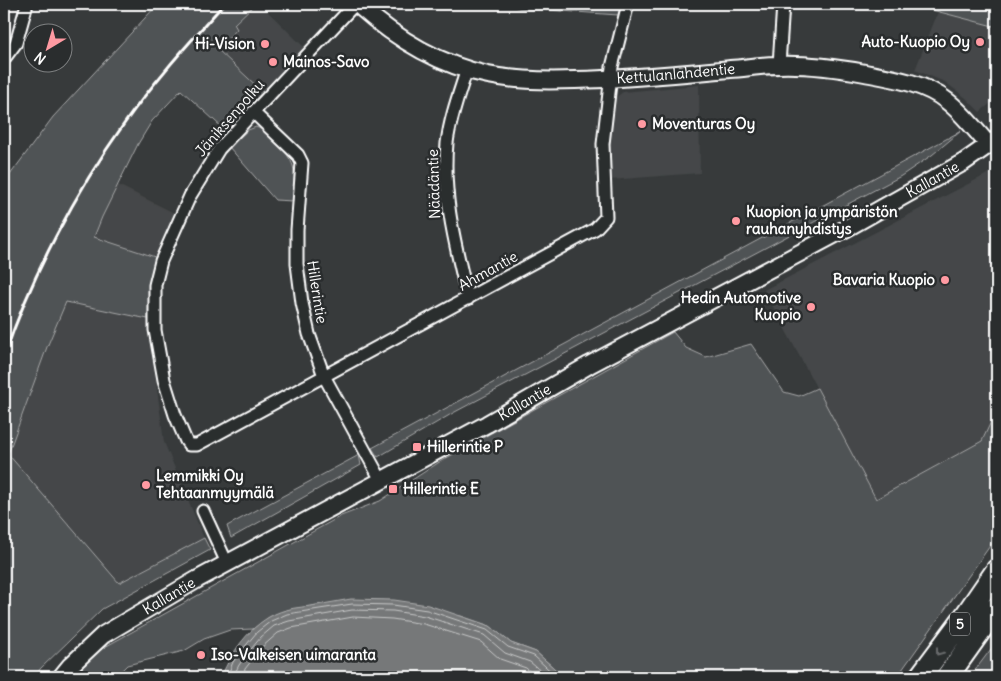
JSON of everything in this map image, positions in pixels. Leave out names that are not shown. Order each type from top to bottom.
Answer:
[{"type":"highway","name":"5","points":[[920,677],[997,570]]},
{"type":"highway","name":"5","points":[[947,677],[997,607]]},
{"type":"main road","name":"Kettulanlahdentie","points":[[356,4],[406,41],[438,58],[488,75],[528,81],[610,80],[779,65],[846,70],[883,76],[919,86],[946,100],[964,117],[995,140]]},
{"type":"main road","name":"Kallantie","points":[[61,677],[103,635],[227,562],[487,424],[589,365],[845,229],[964,162],[995,140]]},
{"type":"street","points":[[4,59],[16,43],[27,4]]},
{"type":"street","name":"Jäniksenpolku","points":[[189,445],[175,415],[164,380],[155,330],[155,285],[161,261],[190,196],[219,149],[356,4]]},
{"type":"street","name":"Ahmantie","points":[[189,445],[197,445],[595,229],[606,217],[602,144],[612,67],[628,4]]},
{"type":"street","points":[[779,65],[783,4]]},
{"type":"street","name":"Näädäntie","points":[[467,69],[454,109],[447,144],[447,194],[449,218],[468,299]]},
{"type":"street","name":"Hillerintie","points":[[253,112],[298,155],[302,163],[297,230],[297,264],[308,334],[324,376],[381,480]]},
{"type":"street","points":[[202,512],[227,562]]},
{"type":"shaded area","points":[[158,4],[255,4],[234,24],[237,29],[218,50],[263,92],[226,131],[181,90],[152,121],[138,144],[94,237],[155,257],[149,288],[148,319],[66,302],[47,347],[8,454],[119,583],[204,538],[210,550],[102,609],[40,669],[35,677],[4,677],[4,183],[53,117]]},
{"type":"shaded area","points":[[255,4],[260,4],[305,48],[263,92],[218,50],[237,29],[234,24]]},
{"type":"shaded area","points":[[507,4],[621,4],[618,15],[519,8]]},
{"type":"shaded area","points":[[909,4],[997,4],[997,27]]},
{"type":"shaded area","points":[[938,12],[997,27],[997,98],[980,112],[966,98],[945,82],[915,70]]},
{"type":"shaded area","points":[[699,85],[700,173],[610,180],[609,150],[612,100],[623,92]]},
{"type":"shaded area","points":[[256,127],[272,138],[291,161],[294,174],[293,201],[275,200],[229,147],[248,130]]},
{"type":"shaded area","points":[[961,131],[932,155],[901,176],[453,413],[378,457],[372,448]]},
{"type":"shaded area","points":[[997,169],[997,409],[982,441],[876,499],[764,290]]},
{"type":"shaded area","points":[[118,185],[176,214],[155,257],[94,237]]},
{"type":"shaded area","points":[[66,302],[148,319],[164,442],[204,538],[119,583],[8,454],[47,347]]},
{"type":"shaded area","points":[[673,332],[686,348],[706,357],[751,344],[784,392],[799,396],[817,388],[876,499],[982,441],[997,409],[997,536],[897,677],[564,677],[536,652],[511,643],[490,626],[461,616],[317,605],[286,610],[269,617],[253,629],[230,630],[204,639],[184,651],[127,665],[115,677],[104,675],[74,677],[94,653],[341,516],[380,501],[441,461]]},
{"type":"shaded area","points":[[359,455],[361,465],[231,538],[227,526]]},
{"type":"shaded area","points":[[997,641],[997,677],[970,677]]},
{"type":"water","points":[[351,599],[394,600],[428,605],[490,626],[511,643],[536,652],[564,677],[221,677],[232,656],[246,636],[264,620],[290,609]]},
{"type":"railway","points":[[4,357],[27,297],[56,236],[106,150],[172,62],[224,4]]},
{"type":"place","name":"Auto-Kuopio Oy","points":[[980,42]]},
{"type":"place","name":"Hi-Vision","points":[[265,44]]},
{"type":"place","name":"Mainos-Savo","points":[[273,62]]},
{"type":"place","name":"Moventuras Oy","points":[[642,124]]},
{"type":"place","name":"Kuopion ja ympäristön rauhanyhdistys","points":[[736,221]]},
{"type":"place","name":"Bavaria Kuopio","points":[[945,280]]},
{"type":"place","name":"Hedin Automotive Kuopio","points":[[811,307]]},
{"type":"place","name":"Hillerintie P","points":[[417,447]]},
{"type":"place","name":"Lemmikki Oy Tehtaanmyymälä","points":[[146,485]]},
{"type":"place","name":"Hillerintie E","points":[[393,489]]},
{"type":"place","name":"Iso-Valkeisen uimaranta","points":[[201,655]]}]
